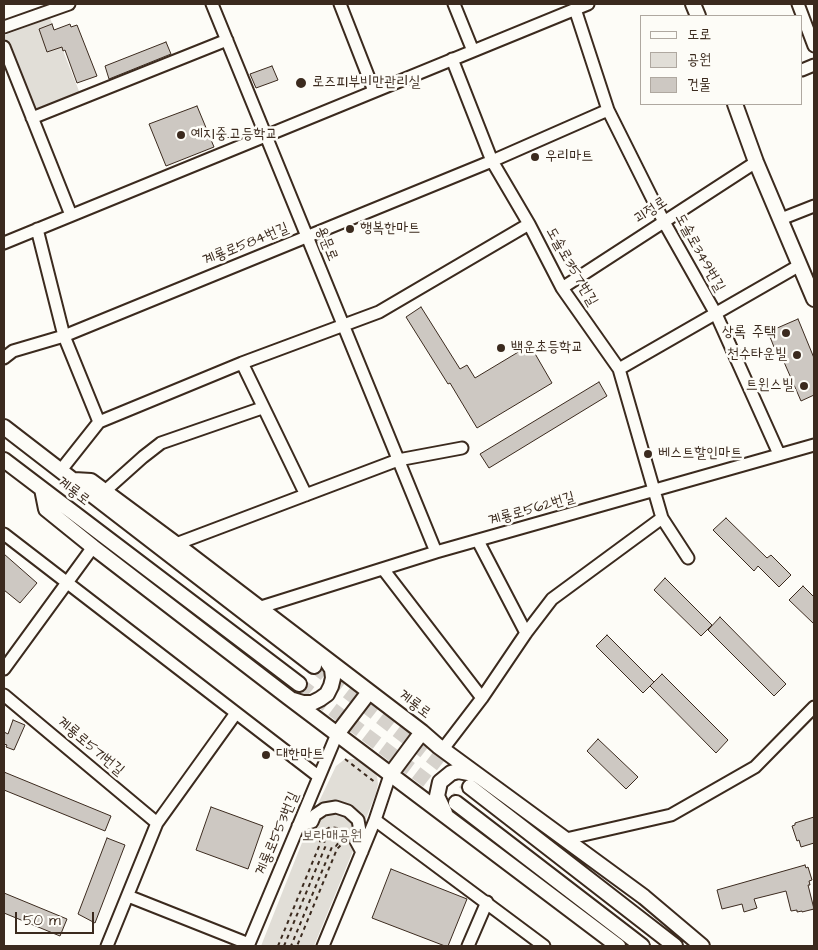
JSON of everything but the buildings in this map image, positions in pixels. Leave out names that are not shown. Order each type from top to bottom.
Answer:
[{"type":"main road","points":[[735,105],[756,162],[814,299]]},
{"type":"main road","name":"계룡로","points":[[4,427],[318,661],[369,692],[479,776],[644,896],[702,946]]},
{"type":"main road","name":"계룡로","points":[[4,460],[299,684]]},
{"type":"main road","name":"계룡로","points":[[74,480],[91,481],[176,544],[258,608],[318,661]]},
{"type":"main road","name":"계룡로","points":[[42,489],[46,509],[93,547],[288,698],[618,946]]},
{"type":"main road","points":[[288,698],[303,703],[312,703],[327,694],[333,678],[332,669],[328,662],[318,661]]},
{"type":"main road","points":[[336,734],[369,692]]},
{"type":"main road","points":[[390,775],[422,732]]},
{"type":"main road","points":[[447,816],[437,796],[440,782],[451,773],[458,771],[479,776]]},
{"type":"main road","points":[[470,787],[675,946]]},
{"type":"main road","points":[[456,803],[642,946]]},
{"type":"street","points":[[4,28],[69,4]]},
{"type":"street","points":[[340,4],[374,91]]},
{"type":"street","points":[[454,4],[473,51]]},
{"type":"street","points":[[555,4],[560,15]]},
{"type":"street","points":[[4,243],[588,4]]},
{"type":"street","name":"용문로","points":[[215,5],[265,136],[436,552]]},
{"type":"street","name":"도솔로349번길","points":[[575,9],[608,110],[664,222],[716,314],[779,454]]},
{"type":"street","points":[[803,17],[814,46]]},
{"type":"street","points":[[32,118],[227,40]]},
{"type":"street","points":[[4,47],[71,215]]},
{"type":"street","name":"도솔로357번길","points":[[452,59],[492,161],[529,224],[562,288],[619,369],[662,518],[688,558]]},
{"type":"street","name":"계룡로584번길","points":[[4,358],[13,352],[64,336],[492,161],[608,110]]},
{"type":"street","name":"괴정로","points":[[562,288],[756,162]]},
{"type":"street","points":[[781,219],[814,206]]},
{"type":"street","points":[[61,470],[99,422],[242,363],[379,312],[529,224]]},
{"type":"street","points":[[38,229],[64,336],[99,422]]},
{"type":"street","points":[[619,369],[800,266]]},
{"type":"street","points":[[242,363],[262,408],[306,495]]},
{"type":"street","name":"계룡로","points":[[105,492],[161,443],[262,408]]},
{"type":"street","name":"계룡로562번길","points":[[258,608],[436,552],[814,444]]},
{"type":"street","points":[[176,544],[398,460],[462,448]]},
{"type":"street","points":[[444,749],[552,599],[662,518]]},
{"type":"street","points":[[4,534],[318,776]]},
{"type":"street","points":[[478,541],[526,633]]},
{"type":"street","points":[[4,669],[93,547]]},
{"type":"street","points":[[383,569],[482,698]]},
{"type":"street","name":"계룡로571번길","points":[[4,695],[157,822]]},
{"type":"street","points":[[566,839],[671,815],[755,766],[814,707]]},
{"type":"street","points":[[107,946],[157,822],[236,713]]},
{"type":"street","name":"계룡로553번길","points":[[248,945],[336,734]]},
{"type":"street","points":[[323,946],[375,820],[390,775]]},
{"type":"street","points":[[298,826],[312,822],[316,815],[324,809],[336,807],[348,811],[358,820],[360,831],[356,841],[362,852]]},
{"type":"street","points":[[375,820],[544,946]]},
{"type":"street","points":[[128,896],[248,945]]},
{"type":"street","points":[[468,946],[486,902]]},
{"type":"path","points":[[345,759],[378,784]]},
{"type":"path","points":[[278,946],[320,844],[320,834],[330,827],[337,828],[341,833],[343,844],[337,849],[297,946]]},
{"type":"path","points":[[284,946],[326,845],[324,841],[325,836],[330,832],[335,832],[339,837],[339,842],[336,846],[332,847],[291,946]]},
{"type":"green space","points":[[50,18],[81,96],[38,111],[26,105],[4,49],[4,41],[5,35]]},
{"type":"green space","name":"보라매공원","points":[[345,759],[359,759],[366,763],[377,776],[378,784],[362,829],[314,946],[261,946],[315,810],[336,766]]},
{"type":"tunnel","points":[[314,666],[470,787]]},
{"type":"tunnel","points":[[299,684],[456,803]]},
{"type":"place","name":"로즈피부비만관리실","points":[[301,83]]},
{"type":"place","name":"예지중.고등학교","points":[[181,135]]},
{"type":"place","name":"우리마트","points":[[535,157]]},
{"type":"place","name":"행복한마트","points":[[350,229]]},
{"type":"place","name":"상록 주택","points":[[786,333]]},
{"type":"place","name":"백운초등학교","points":[[501,348]]},
{"type":"place","name":"천수타운빌","points":[[797,355]]},
{"type":"place","name":"트윈스빌","points":[[804,386]]},
{"type":"place","name":"베스트할인마트","points":[[648,454]]},
{"type":"place","name":"대한마트","points":[[266,755]]}]
